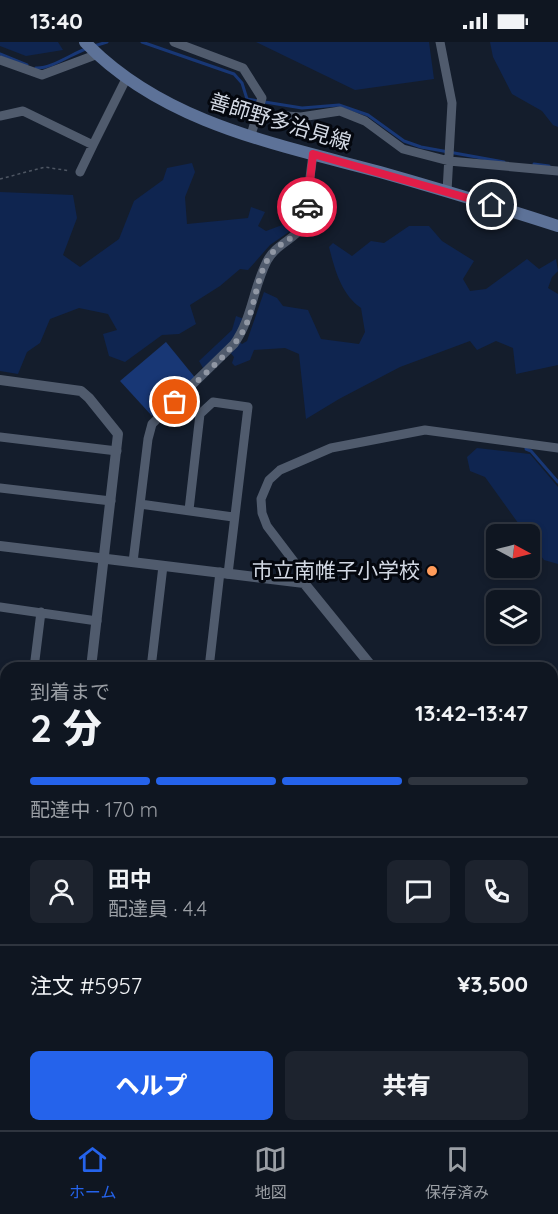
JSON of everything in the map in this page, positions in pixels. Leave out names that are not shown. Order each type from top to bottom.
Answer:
[{"type":"main road","name":"善師野多治見線","points":[[92,47],[126,79],[162,101],[217,126],[447,191],[558,226]]},
{"type":"street","points":[[174,42],[243,68],[260,106],[270,115],[301,117],[345,112],[364,121],[403,149],[449,161],[558,171]]},
{"type":"street","points":[[440,42],[452,103],[447,191]]},
{"type":"street","points":[[0,60],[42,75],[92,47]]},
{"type":"street","points":[[80,172],[126,79]]},
{"type":"street","points":[[251,135],[260,106]]},
{"type":"street","points":[[0,117],[23,111],[93,145]]},
{"type":"street","points":[[133,562],[148,439],[152,424],[234,344],[243,331],[267,261],[277,247],[295,235],[304,225],[313,154]]},
{"type":"street","points":[[0,380],[81,391],[118,434],[92,662]]},
{"type":"street","points":[[189,510],[200,414],[213,402],[248,407],[210,662]]},
{"type":"street","points":[[304,584],[305,576],[267,526],[262,513],[261,499],[270,480],[280,470],[331,448],[425,430],[558,448]]},
{"type":"street","points":[[0,437],[117,451]]},
{"type":"street","points":[[0,488],[111,501]]},
{"type":"street","points":[[140,504],[233,517]]},
{"type":"street","points":[[0,546],[304,584],[368,662]]},
{"type":"street","points":[[152,662],[163,566]]},
{"type":"street","points":[[0,607],[97,621]]},
{"type":"street","points":[[35,662],[41,612]]},
{"type":"path","points":[[0,178],[45,166],[80,172]]},
{"type":"shaded area","points":[[0,42],[58,42],[63,50],[26,56],[0,46]]},
{"type":"shaded area","points":[[256,42],[429,42],[434,79],[355,90]]},
{"type":"shaded area","points":[[490,42],[558,42],[558,127],[553,125],[542,111],[512,94],[493,57]]},
{"type":"shaded area","points":[[192,163],[195,172],[185,197],[187,224],[248,218],[251,207],[265,212],[258,226],[266,231],[293,221],[296,227],[270,245],[248,270],[240,269],[220,286],[190,305],[196,324],[179,334],[162,335],[125,362],[109,356],[103,334],[117,330],[108,314],[79,308],[50,319],[40,343],[27,352],[18,374],[0,371],[0,192],[73,195],[77,218],[63,255],[80,267],[119,239],[134,201],[163,180],[167,168]]},
{"type":"shaded area","points":[[409,226],[429,226],[442,241],[474,261],[463,279],[470,291],[486,289],[527,259],[539,269],[556,259],[558,271],[552,277],[548,288],[558,294],[558,365],[516,374],[513,348],[496,341],[477,350],[470,341],[400,367],[306,419],[299,354],[285,348],[254,350],[250,360],[235,366],[232,363],[234,357],[227,349],[203,368],[199,361],[232,330],[236,316],[244,319],[236,339],[242,344],[247,341],[264,292],[277,298],[283,306],[308,310],[321,339],[359,344],[365,332],[361,308],[344,289],[336,273],[329,247],[333,243],[352,256],[371,241],[384,243]]},
{"type":"shaded area","points":[[166,342],[197,380],[152,416],[120,381]]},
{"type":"shaded area","points":[[477,448],[530,454],[558,487],[558,564],[544,560],[540,554],[540,524],[519,524],[485,477],[470,471],[467,457]]},
{"type":"waterway","points":[[94,46],[107,42]]},
{"type":"waterway","points":[[142,42],[234,74],[242,83],[247,99],[302,108],[339,105],[368,115],[404,141],[421,147],[504,162]]},
{"type":"waterway","points":[[36,68],[42,68],[88,48]]},
{"type":"waterway","points":[[0,54],[27,65]]},
{"type":"waterway","points":[[534,164],[549,166]]},
{"type":"waterway","points":[[526,446],[526,449],[531,451],[558,482]]},
{"type":"way so far","points":[[175,402],[234,344],[243,331],[267,261],[277,247],[300,231],[304,225],[307,207]]},
{"type":"place","name":"市立南帷子小学校","points":[[432,571]]},
{"type":"route","points":[[307,207],[313,154],[492,205]]}]
